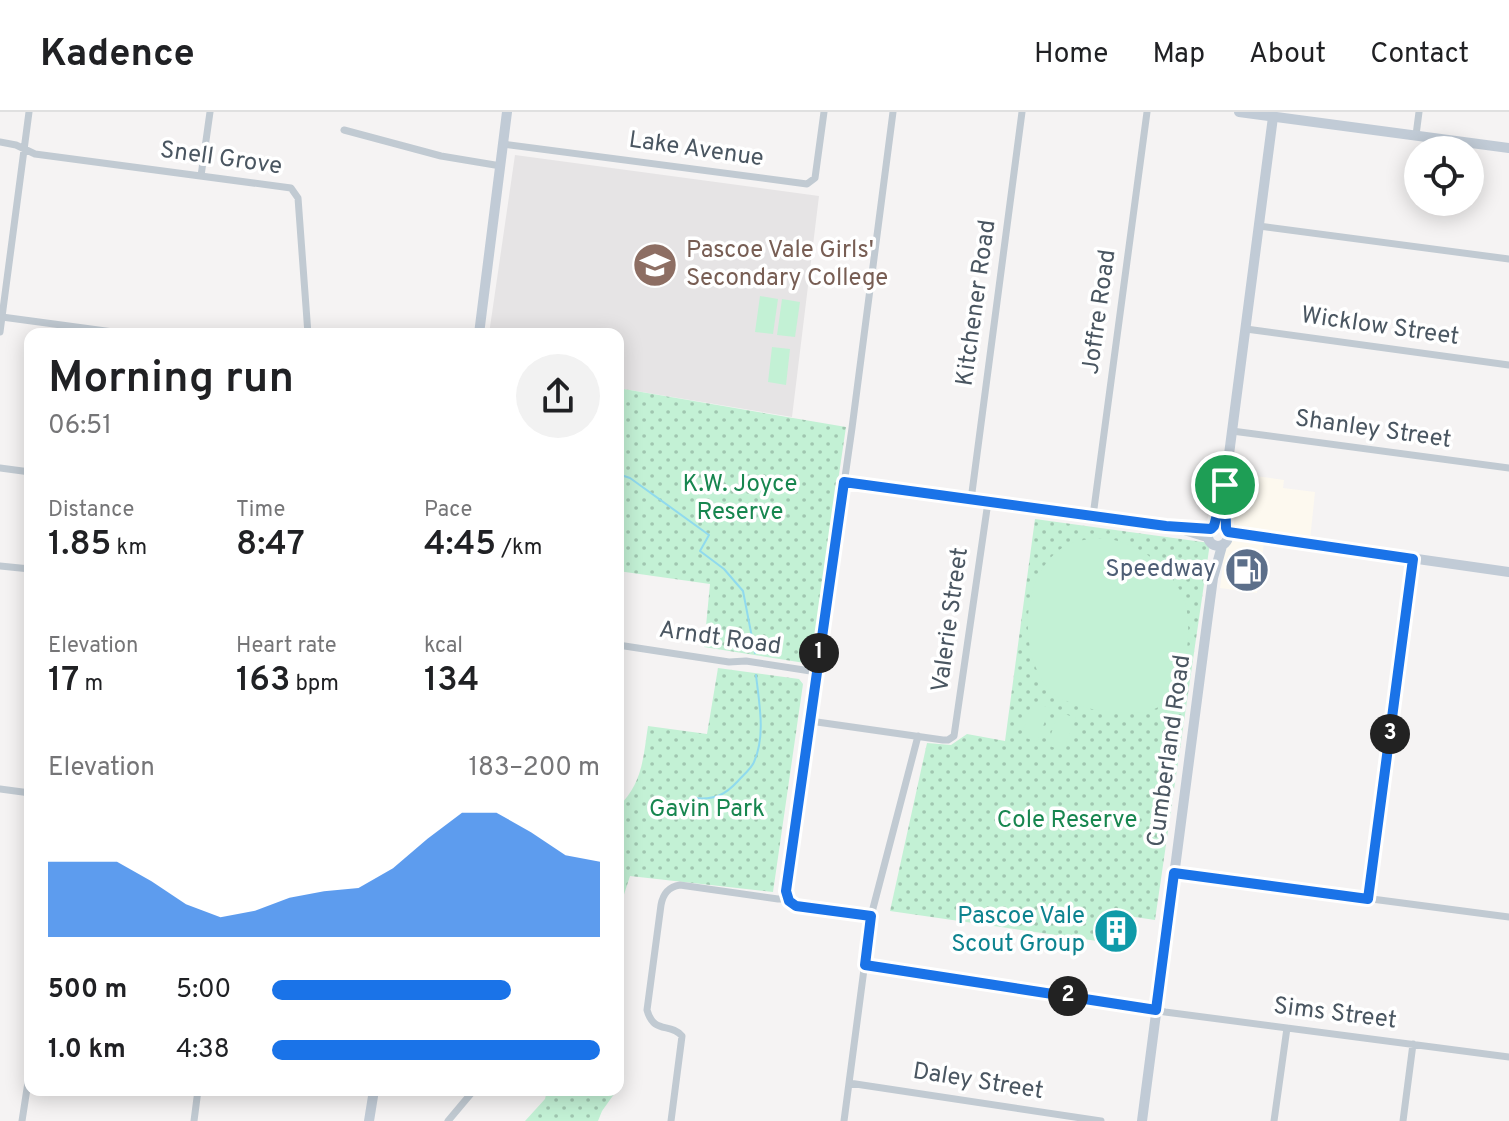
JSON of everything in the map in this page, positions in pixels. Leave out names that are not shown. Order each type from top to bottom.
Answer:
[{"type":"main road","points":[[480,328],[507,112]]},
{"type":"main road","points":[[1239,112],[1273,114],[1509,148]]},
{"type":"main road","name":"Cumberland Road","points":[[1142,1121],[1273,114]]},
{"type":"main road","points":[[1218,536],[1272,540],[1509,572]]},
{"type":"main road","points":[[369,1121],[373,1096]]},
{"type":"street","points":[[0,332],[6,251],[29,112]]},
{"type":"street","points":[[201,176],[210,112]]},
{"type":"street","name":"Lake Avenue","points":[[503,144],[807,184],[815,178],[824,112]]},
{"type":"street","points":[[871,916],[791,903],[787,899],[786,886],[893,112]]},
{"type":"street","name":"Kitchener Road","points":[[971,500],[1022,112]]},
{"type":"street","name":"Joffre Road","points":[[1093,516],[1147,112]]},
{"type":"street","points":[[1416,135],[1419,112]]},
{"type":"street","points":[[344,130],[441,156],[501,166]]},
{"type":"street","name":"Snell Grove","points":[[0,142],[35,154],[288,187],[298,198],[308,328]]},
{"type":"street","points":[[1259,226],[1509,259]]},
{"type":"street","points":[[2,317],[84,328]]},
{"type":"street","name":"Wicklow Street","points":[[1246,329],[1509,365]]},
{"type":"street","name":"Shanley Street","points":[[1232,431],[1509,468]]},
{"type":"street","points":[[0,468],[24,471]]},
{"type":"street","points":[[844,482],[1166,526],[1218,536]]},
{"type":"street","name":"Valerie Street","points":[[918,736],[948,740],[955,733],[988,502]]},
{"type":"street","points":[[1368,899],[1413,559]]},
{"type":"street","points":[[0,566],[24,568]]},
{"type":"street","name":"Arndt Road","points":[[624,646],[817,672]]},
{"type":"street","points":[[810,721],[918,736],[871,916],[844,1121]]},
{"type":"street","points":[[0,789],[24,792]]},
{"type":"street","points":[[1174,873],[1509,917]]},
{"type":"street","points":[[671,1121],[682,1036],[676,1030],[655,1025],[647,1010],[664,894],[680,885],[787,899]]},
{"type":"street","name":"Sims Street","points":[[865,965],[1156,1010],[1509,1057]]},
{"type":"street","points":[[1274,1121],[1287,1028]]},
{"type":"street","points":[[1403,1121],[1413,1044]]},
{"type":"street","name":"Daley Street","points":[[849,1083],[1101,1121]]},
{"type":"street","points":[[22,1121],[26,1096]]},
{"type":"street","points":[[194,1121],[197,1096]]},
{"type":"street","points":[[448,1121],[469,1096]]},
{"type":"shaded area","name":"Pascoe Vale Girls' Secondary College","points":[[515,155],[819,196],[792,417],[624,389],[624,328],[490,328]]},
{"type":"shaded area","points":[[1234,473],[1284,480],[1283,488],[1315,492],[1310,540],[1265,536],[1257,593],[1220,588]]},
{"type":"green space","points":[[760,296],[778,299],[773,334],[755,332]]},
{"type":"green space","points":[[782,299],[800,302],[795,337],[777,335]]},
{"type":"green space","points":[[772,347],[790,349],[786,385],[768,382]]},
{"type":"green space","name":"K.W. Joyce Reserve","points":[[624,389],[846,427],[811,664],[704,647],[710,584],[624,572]]},
{"type":"green space","name":"Cole Reserve","points":[[1035,519],[1210,543],[1155,920],[1108,913],[1104,942],[890,911],[927,743],[951,745],[967,734],[1005,741]]},
{"type":"green space","points":[[1103,538],[1129,545],[1153,559],[1180,590],[1185,603],[1188,636],[1182,674],[1171,696],[1149,711],[1107,712],[1066,701],[1047,687],[1031,654],[1028,614],[1038,576],[1048,560],[1062,548],[1087,539]]},
{"type":"green space","name":"Gavin Park","points":[[718,668],[799,679],[803,684],[773,892],[630,876],[624,894],[624,800],[637,779],[648,726],[707,734]]},
{"type":"green space","points":[[1033,702],[1050,708],[1037,742],[1021,736]]},
{"type":"green space","points":[[1059,712],[1076,718],[1063,751],[1047,745]]},
{"type":"green space","points":[[546,1096],[613,1096],[598,1121],[525,1121]]},
{"type":"waterway","points":[[624,476],[709,535],[700,551],[724,569],[743,591],[755,653]]},
{"type":"waterway","points":[[695,798],[724,793],[754,762],[761,730],[756,675]]},
{"type":"place","name":"Pascoe Vale Girls' Secondary College","points":[[655,265]]},
{"type":"place","name":"Speedway","points":[[1247,570]]},
{"type":"place","name":"Pascoe Vale Scout Group","points":[[1116,931]]},
{"type":"route","points":[[844,482],[1166,526],[1211,529],[1225,485],[1228,532],[1413,559],[1368,899],[1174,873],[1156,1010],[865,965],[871,916],[796,906],[789,901],[786,886],[844,482]]}]
